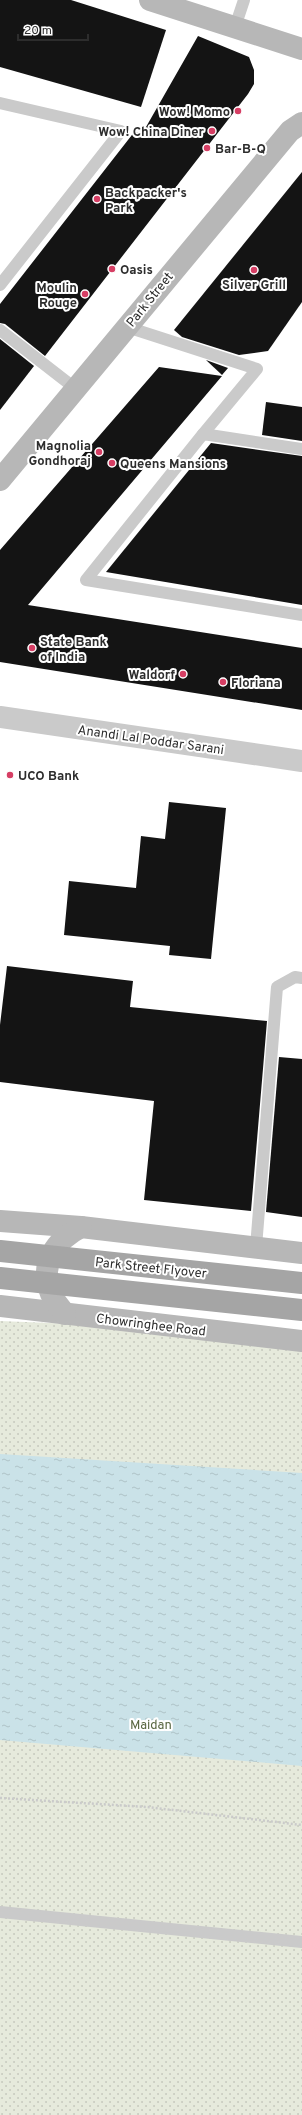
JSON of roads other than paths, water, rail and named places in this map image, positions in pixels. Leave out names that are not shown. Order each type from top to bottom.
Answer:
[{"type":"main road","points":[[150,0],[302,48]]},
{"type":"main road","name":"Park Street","points":[[0,480],[290,131],[302,123]]},
{"type":"main road","points":[[0,1221],[81,1228],[302,1253]]},
{"type":"main road","points":[[65,1314],[50,1292],[47,1279],[48,1265],[59,1242],[69,1233],[81,1228]]},
{"type":"main road","name":"Park Street Flyover","points":[[0,1251],[302,1283]]},
{"type":"main road","name":"Park Street Flyover","points":[[0,1278],[302,1310]]},
{"type":"main road","name":"Chowringhee Road","points":[[0,1306],[302,1341]]},
{"type":"street","name":"Anandi Lal Poddar Sarani","points":[[0,717],[302,761]]},
{"type":"lane","points":[[235,27],[244,0]]},
{"type":"lane","points":[[0,103],[121,130],[0,286]]},
{"type":"lane","points":[[127,327],[256,369],[86,580],[302,615]]},
{"type":"lane","points":[[0,330],[76,389]]},
{"type":"lane","points":[[203,434],[302,449]]},
{"type":"lane","points":[[256,1248],[276,987],[295,978],[302,978]]},
{"type":"lane","points":[[0,1912],[302,1942]]},
{"type":"water","points":[[0,1454],[302,1473],[302,1766],[0,1740]]},
{"type":"place","name":"Wow! Momo","points":[[238,111]]},
{"type":"place","name":"Wow! China Diner","points":[[212,131]]},
{"type":"place","name":"Bar-B-Q","points":[[207,148]]},
{"type":"place","name":"Backpacker's Park","points":[[97,199]]},
{"type":"place","name":"Oasis","points":[[112,269]]},
{"type":"place","name":"Silver Grill","points":[[254,270]]},
{"type":"place","name":"Moulin Rouge","points":[[85,294]]},
{"type":"place","name":"Magnolia Gondhoraj","points":[[99,452]]},
{"type":"place","name":"Queens Mansions","points":[[112,463]]},
{"type":"place","name":"State Bank of India","points":[[32,648]]},
{"type":"place","name":"Waldorf","points":[[183,674]]},
{"type":"place","name":"Floriana","points":[[223,682]]},
{"type":"place","name":"UCO Bank","points":[[10,775]]},
{"type":"park label","name":"Maidan","points":[[151,1724]]}]
